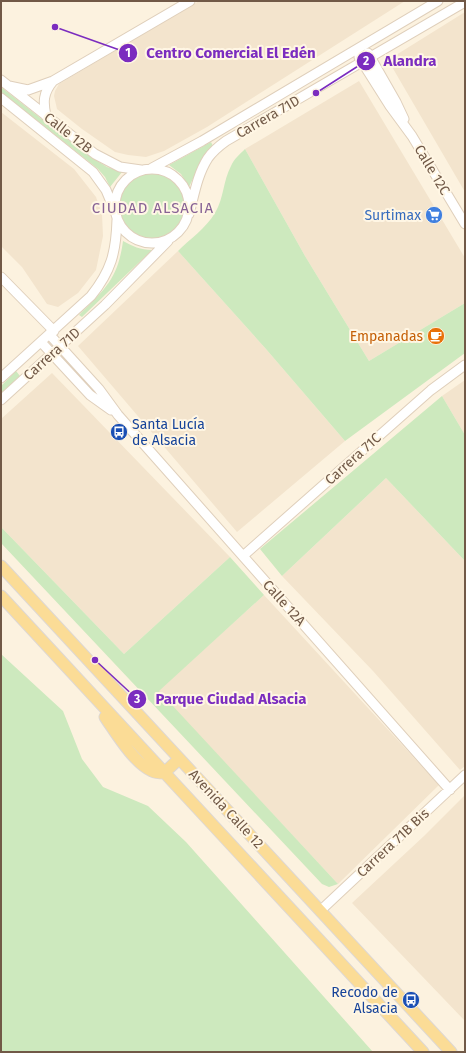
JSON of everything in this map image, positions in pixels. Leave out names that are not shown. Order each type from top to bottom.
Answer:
[{"type":"main road","name":"Avenida Calle 12","points":[[1,566],[451,1052]]},
{"type":"main road","name":"Avenida Calle 12","points":[[1,596],[423,1052]]},
{"type":"main road","points":[[164,773],[179,759]]},
{"type":"street","points":[[9,86],[28,90],[53,82],[190,1]]},
{"type":"street","name":"Carrera 71D","points":[[147,169],[202,141],[438,1]]},
{"type":"street","name":"Carrera 71D","points":[[189,214],[200,174],[208,158],[226,141],[465,2]]},
{"type":"street","name":"Calle 12C","points":[[364,45],[396,102],[412,136]]},
{"type":"street","name":"Calle 12C","points":[[355,51],[390,106],[412,136],[465,224]]},
{"type":"street","name":"Calle 12B","points":[[1,80],[95,154],[120,167],[147,169]]},
{"type":"street","points":[[46,116],[43,101],[44,95],[47,88],[53,82]]},
{"type":"street","name":"Calle 12B","points":[[1,98],[94,172],[106,190],[116,215]]},
{"type":"street","points":[[147,169],[158,169],[171,174],[181,182],[185,188],[189,201],[189,214],[180,230],[170,239],[149,243],[135,239],[124,231],[116,215],[115,202],[121,186],[130,176],[147,169]]},
{"type":"street","name":"Carrera 71D","points":[[1,378],[91,296],[105,277],[113,257],[116,233],[116,215]]},
{"type":"street","name":"Carrera 71D","points":[[1,400],[105,305],[170,239]]},
{"type":"street","name":"Calle 12A","points":[[1,277],[52,333],[60,346],[99,389],[118,415],[450,790]]},
{"type":"street","name":"Calle 12A","points":[[41,342],[90,395],[118,415]]},
{"type":"street","name":"Carrera 71C","points":[[243,556],[431,390],[465,365]]},
{"type":"street","name":"Carrera 71B Bis","points":[[320,911],[465,775]]},
{"type":"shaded area","points":[[199,1],[405,1],[207,127],[164,151],[146,157],[115,152],[57,109],[54,96],[59,84]]},
{"type":"shaded area","points":[[465,12],[465,192],[388,60]]},
{"type":"shaded area","points":[[359,81],[465,258],[465,303],[369,361],[305,256],[245,149]]},
{"type":"shaded area","points":[[1,112],[74,169],[96,197],[102,214],[103,236],[96,270],[78,293],[58,307],[47,304],[22,267],[1,246]]},
{"type":"shaded area","points":[[178,251],[266,349],[345,441],[237,532],[78,346]]},
{"type":"shaded area","points":[[52,373],[230,557],[124,654],[1,527],[1,419]]},
{"type":"shaded area","points":[[465,380],[465,435],[442,396]]},
{"type":"shaded area","points":[[386,478],[465,561],[465,766],[460,770],[373,671],[282,576]]},
{"type":"shaded area","points":[[264,595],[439,785],[338,884],[158,691]]},
{"type":"shaded area","name":"Recodo de Alsacia","points":[[465,795],[465,1021],[352,903],[424,836]]},
{"type":"green space","points":[[1,87],[85,153],[107,167],[122,172],[110,187],[105,177],[98,169],[1,92]]},
{"type":"green space","points":[[211,142],[213,146],[202,160],[189,187],[181,174],[169,165]]},
{"type":"green space","points":[[245,149],[305,256],[369,361],[465,303],[465,353],[345,441],[266,349],[178,251],[203,228],[215,213],[228,172],[235,159]]},
{"type":"green space","points":[[152,173],[165,176],[175,183],[182,193],[185,206],[182,219],[175,229],[165,236],[152,239],[139,236],[129,229],[122,219],[119,206],[122,193],[129,183],[139,176]]},
{"type":"green space","points":[[123,241],[130,245],[152,250],[82,317],[79,315],[103,290],[114,274],[121,254]]},
{"type":"green space","points":[[16,371],[20,376],[1,393],[1,386]]},
{"type":"green space","points":[[442,396],[465,435],[465,561],[386,478],[282,576],[260,549]]},
{"type":"green space","points":[[1,527],[124,654],[230,557],[264,595],[159,691],[338,884],[329,887],[322,884],[1,543]]},
{"type":"green space","points":[[1,654],[63,711],[82,759],[103,787],[148,806],[186,842],[373,1052],[1,1052]]},
{"type":"place","name":"Centro Comercial El Edén","points":[[55,27]]},
{"type":"place","name":"Alandra","points":[[316,93]]},
{"type":"place","name":"Surtimax","points":[[434,215]]},
{"type":"place","name":"Empanadas","points":[[436,336]]},
{"type":"place","name":"Santa Lucía de Alsacia","points":[[119,432]]},
{"type":"place","name":"Parque Ciudad Alsacia","points":[[95,660]]},
{"type":"place","name":"Recodo de Alsacia","points":[[411,1000]]},
{"type":"district","name":"CIUDAD ALSACIA","points":[[153,208]]}]
